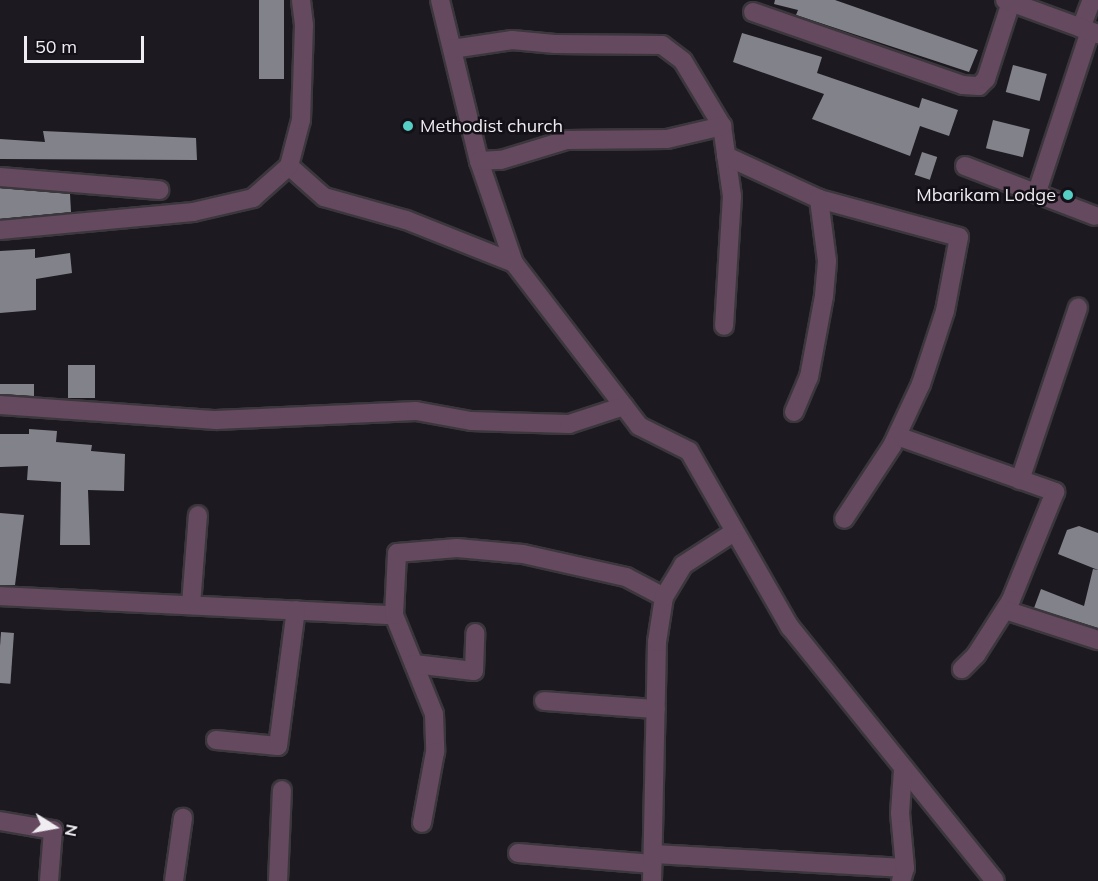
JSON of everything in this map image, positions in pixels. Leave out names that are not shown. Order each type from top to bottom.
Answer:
[{"type":"street","points":[[0,230],[193,212],[253,198],[289,166],[301,120],[304,25],[301,0]]},
{"type":"street","points":[[440,0],[479,161],[514,263],[639,426],[689,452],[790,627],[903,770],[995,881]]},
{"type":"street","points":[[1037,192],[1090,31],[1092,0]]},
{"type":"street","points":[[753,12],[963,85],[979,86],[986,79],[1008,1],[1090,31]]},
{"type":"street","points":[[452,50],[512,40],[555,44],[662,45],[683,61],[722,126],[732,196],[724,326]]},
{"type":"street","points":[[479,161],[501,160],[567,140],[667,139],[722,126]]},
{"type":"street","points":[[726,156],[819,199],[958,237],[945,310],[921,384],[897,436],[844,519]]},
{"type":"street","points":[[289,166],[324,197],[406,220],[514,263]]},
{"type":"street","points":[[965,166],[1095,216]]},
{"type":"street","points":[[0,177],[159,190]]},
{"type":"street","points":[[794,412],[809,377],[824,296],[827,261],[819,199]]},
{"type":"street","points":[[1020,480],[1078,308]]},
{"type":"street","points":[[0,405],[216,420],[416,411],[471,421],[569,424],[624,406]]},
{"type":"street","points":[[897,436],[1055,492],[1005,610],[976,655],[962,669]]},
{"type":"street","points":[[191,605],[198,514]]},
{"type":"street","points":[[653,866],[657,642],[664,597],[682,565],[734,532]]},
{"type":"street","points":[[422,823],[435,752],[434,714],[394,615],[397,553],[457,548],[523,554],[626,578],[664,597]]},
{"type":"street","points":[[0,596],[394,615]]},
{"type":"street","points":[[216,740],[278,746],[296,610]]},
{"type":"street","points":[[1005,610],[1098,640]]},
{"type":"street","points":[[414,664],[474,671],[475,633]]},
{"type":"street","points":[[544,701],[656,709]]},
{"type":"street","points":[[518,853],[653,866],[903,874],[900,813],[903,770]]},
{"type":"street","points":[[278,881],[282,790]]},
{"type":"street","points":[[174,881],[183,818]]},
{"type":"street","points":[[0,822],[53,831],[49,881]]},
{"type":"building","points":[[259,0],[284,0],[284,79],[259,79]]},
{"type":"building","points":[[775,0],[835,0],[978,50],[969,72],[796,15],[798,10],[774,4]]},
{"type":"building","points":[[742,33],[822,57],[817,73],[919,108],[922,98],[958,110],[949,136],[920,126],[910,156],[812,119],[824,94],[733,62]]},
{"type":"building","points":[[1013,65],[1047,74],[1040,101],[1006,92]]},
{"type":"building","points":[[993,120],[1030,129],[1023,157],[986,148]]},
{"type":"building","points":[[43,131],[196,138],[197,160],[0,159],[0,139],[45,142]]},
{"type":"building","points":[[922,152],[937,157],[930,180],[915,175]]},
{"type":"building","points":[[0,188],[70,194],[71,212],[0,219]]},
{"type":"building","points":[[35,249],[35,258],[70,253],[72,273],[36,279],[36,310],[0,313],[0,251]]},
{"type":"building","points":[[68,365],[95,365],[95,398],[68,398]]},
{"type":"building","points":[[0,384],[34,384],[34,396],[0,394]]},
{"type":"building","points":[[29,429],[57,431],[56,442],[92,445],[91,451],[125,454],[124,491],[88,490],[90,545],[60,545],[61,482],[27,480],[28,466],[0,467],[0,434],[29,434]]},
{"type":"building","points":[[0,513],[24,515],[15,585],[0,585]]},
{"type":"building","points":[[1079,526],[1098,533],[1098,570],[1058,554],[1067,530]]},
{"type":"building","points":[[1093,569],[1098,570],[1098,628],[1034,608],[1041,589],[1084,606]]},
{"type":"building","points":[[1,632],[14,633],[10,684],[0,683]]},
{"type":"place","name":"Methodist church","points":[[408,126]]},
{"type":"place","name":"Mbarikam Lodge","points":[[1068,195]]}]
